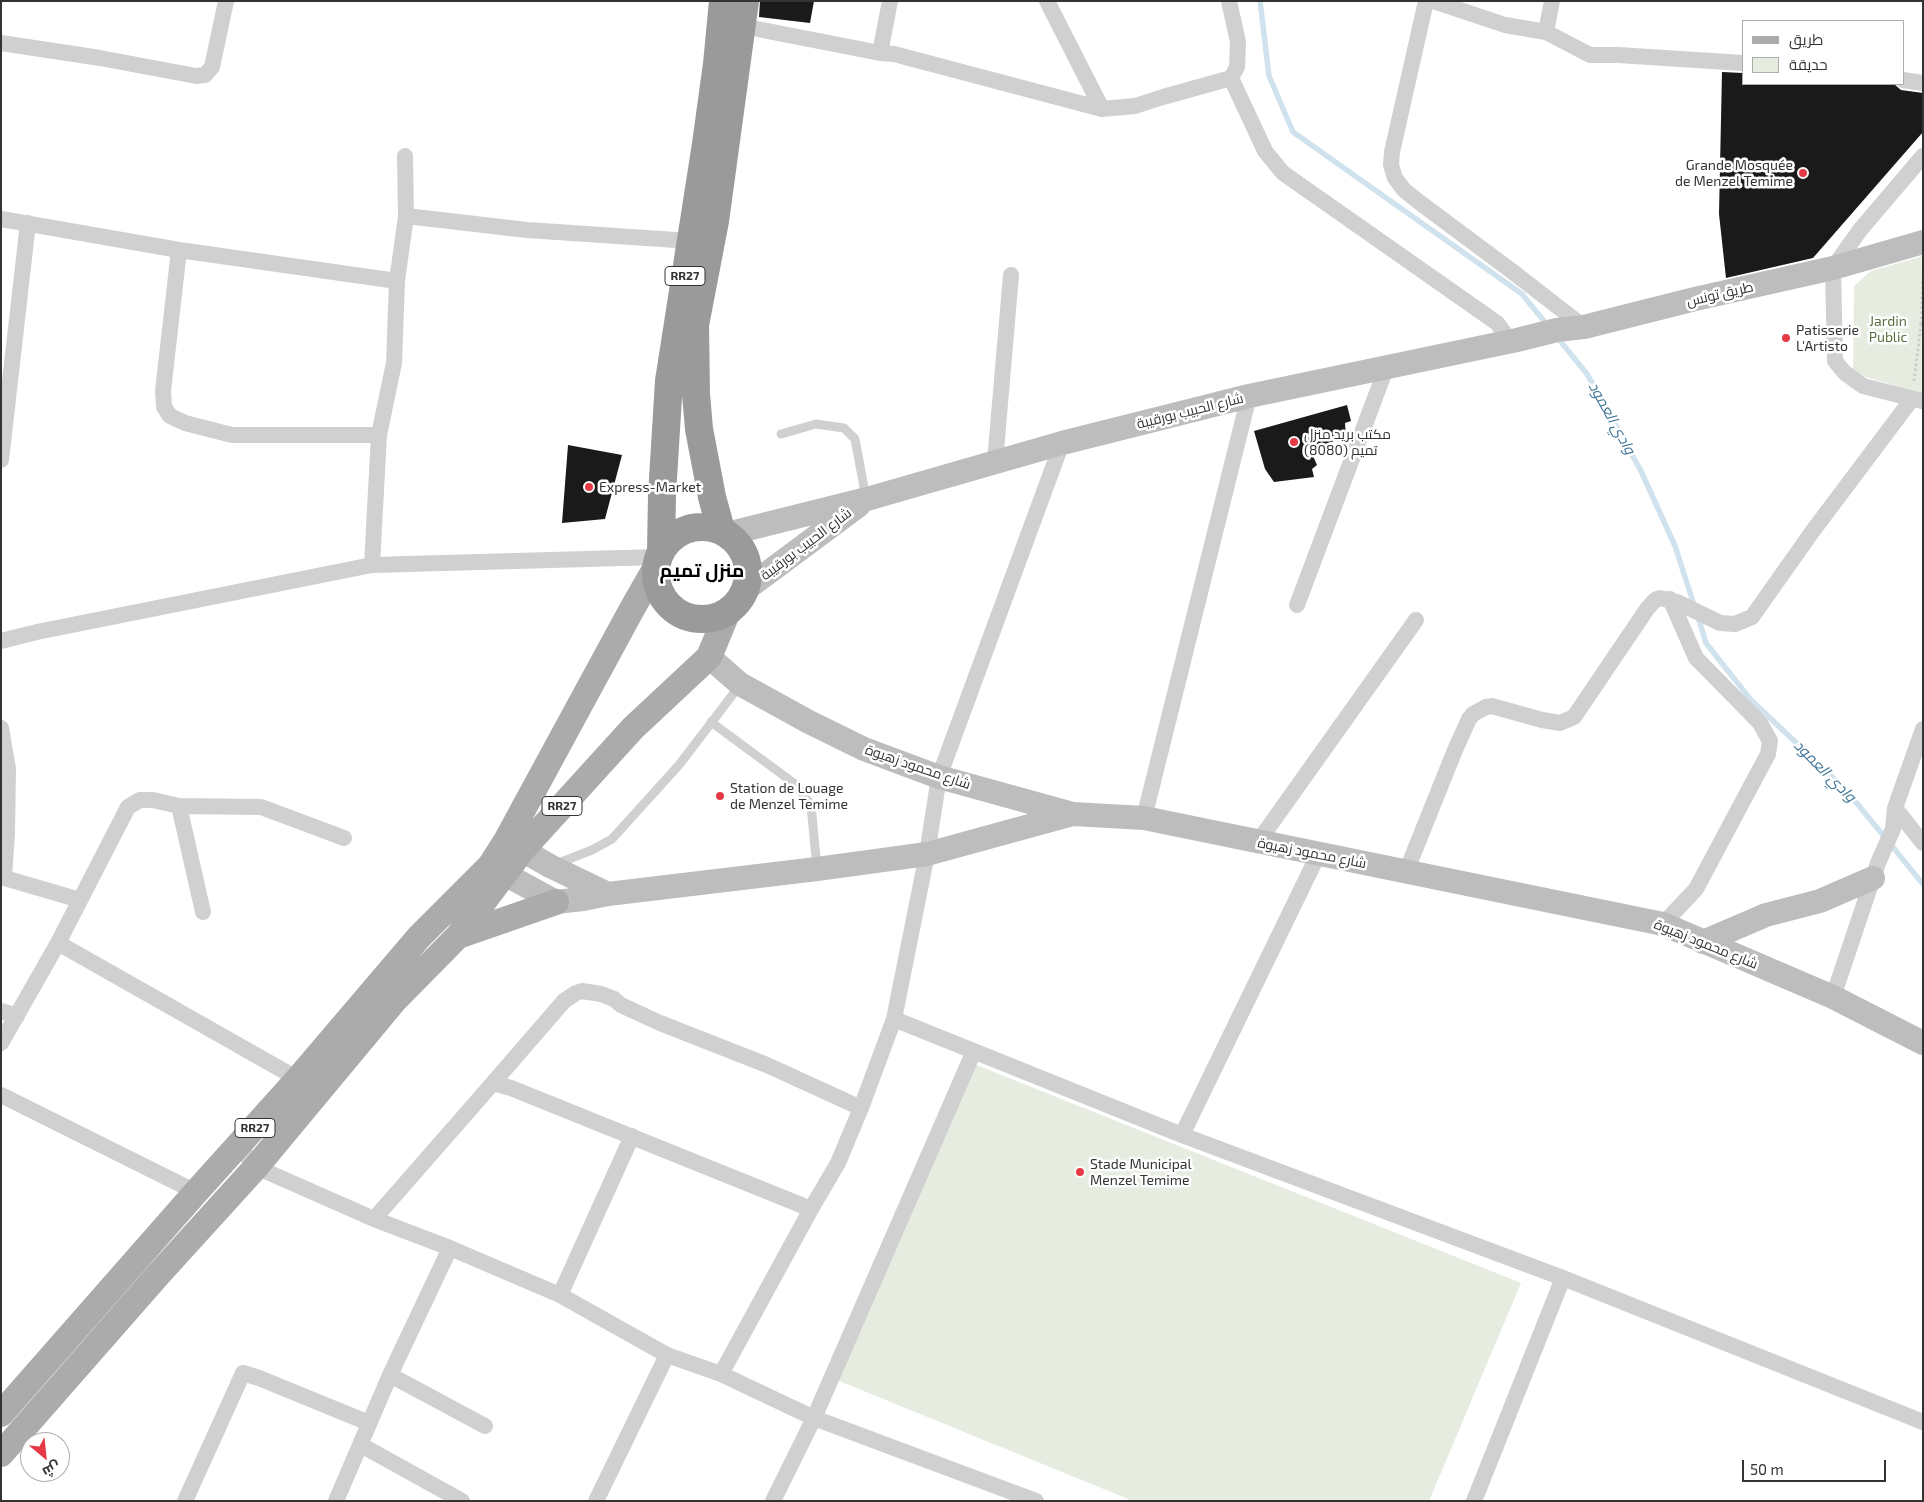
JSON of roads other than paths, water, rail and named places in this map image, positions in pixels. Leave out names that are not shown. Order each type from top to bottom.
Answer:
[{"type":"highway","name":"RR27","points":[[658,559],[669,541],[680,532],[693,528],[707,527],[724,532],[742,548],[746,558],[748,568],[746,589],[735,605],[728,611],[714,617],[699,619],[684,616],[672,608],[662,596],[657,583],[658,559],[663,467],[669,381],[706,144],[723,1]]},
{"type":"highway","name":"RR27","points":[[724,532],[708,480],[699,429],[695,386],[695,325],[715,221],[743,14]]},
{"type":"main road","name":"طريق تونس","points":[[1514,341],[1557,330],[1584,328],[1695,299],[1833,268],[1923,242]]},
{"type":"main road","name":"شارع الحبيب بورقيبة","points":[[724,532],[867,500],[1062,443],[1249,396],[1514,341]]},
{"type":"main road","name":"شارع الحبيب بورقيبة","points":[[746,589],[867,500]]},
{"type":"main road","name":"RR27","points":[[1,1454],[157,1276],[256,1167],[394,1001],[458,936],[514,845],[627,617],[658,559]]},
{"type":"main road","name":"RR27","points":[[514,845],[633,728],[709,657],[728,611]]},
{"type":"main road","name":"شارع محمود زهيوة","points":[[709,657],[740,684],[864,749],[939,776],[1073,814],[1144,818],[1663,924],[1833,997],[1923,1043]]},
{"type":"main road","points":[[458,936],[556,902],[927,854],[1073,814]]},
{"type":"main road","points":[[514,845],[550,866],[608,894]]},
{"type":"main road","name":"RR27","points":[[1,1414],[196,1192],[240,1146],[419,937],[497,870]]},
{"type":"main road","points":[[497,870],[556,902]]},
{"type":"main road","points":[[1703,942],[1766,915],[1820,901],[1875,870]]},
{"type":"street","points":[[1,43],[100,58],[196,76],[205,75],[212,67],[226,1]]},
{"type":"street","points":[[880,53],[890,1]]},
{"type":"street","points":[[1047,1],[1102,109]]},
{"type":"street","points":[[743,14],[880,53],[894,54],[1102,109],[1135,106],[1231,78],[1237,67],[1238,48],[1236,26],[1229,1]]},
{"type":"street","points":[[1426,1],[1392,152],[1391,165],[1395,178],[1404,190],[1584,328]]},
{"type":"street","points":[[1433,1],[1505,25],[1546,32],[1590,55],[1742,63]]},
{"type":"street","points":[[1546,32],[1552,1]]},
{"type":"street","points":[[1231,78],[1265,151],[1283,173],[1497,323],[1514,341]]},
{"type":"street","points":[[1904,80],[1923,83]]},
{"type":"street","points":[[372,565],[379,435],[394,363],[397,281],[406,216],[405,156]]},
{"type":"street","points":[[1406,872],[1455,750],[1473,714],[1492,706],[1560,723],[1574,718],[1647,609],[1655,600],[1660,598],[1673,601],[1720,623],[1735,624],[1752,617],[1812,532],[1918,400],[1863,386],[1845,373],[1835,361],[1833,268],[1860,230],[1923,156]]},
{"type":"street","points":[[406,216],[527,230],[691,241]]},
{"type":"street","points":[[1,219],[100,238],[397,281]]},
{"type":"street","points":[[1,460],[3,422],[28,223]]},
{"type":"street","points":[[179,250],[163,391],[164,407],[170,416],[185,423],[232,435],[379,435]]},
{"type":"street","points":[[995,462],[1011,275]]},
{"type":"street","points":[[1297,605],[1387,366]]},
{"type":"street","points":[[1144,818],[1249,396]]},
{"type":"street","points":[[721,1374],[810,1209],[838,1163],[861,1108],[894,1019],[927,854],[939,776],[1062,443]]},
{"type":"street","points":[[1,641],[47,630],[372,565],[658,559]]},
{"type":"street","points":[[1663,924],[1696,889],[1768,754],[1770,741],[1760,723],[1696,658],[1673,601]]},
{"type":"street","points":[[1258,842],[1416,620]]},
{"type":"street","points":[[1,728],[8,769],[7,833],[3,877],[80,900]]},
{"type":"street","points":[[1833,997],[1875,870],[1893,829],[1896,808],[1923,729]]},
{"type":"street","points":[[1,1043],[58,943],[128,807],[140,800],[153,800],[179,806],[261,807],[344,838]]},
{"type":"street","points":[[179,806],[203,912]]},
{"type":"street","points":[[1896,808],[1923,843]]},
{"type":"street","points":[[1182,1135],[1318,855]]},
{"type":"street","points":[[58,943],[298,1079]]},
{"type":"street","points":[[374,1218],[564,1002],[582,991],[614,999],[621,1005],[660,1023],[767,1065],[861,1108]]},
{"type":"street","points":[[1,1011],[17,1016]]},
{"type":"street","points":[[894,1019],[1182,1135],[1563,1278],[1923,1422]]},
{"type":"street","points":[[774,1501],[814,1418],[974,1051]]},
{"type":"street","points":[[493,1083],[511,1088],[632,1136],[810,1209]]},
{"type":"street","points":[[1,1095],[196,1192]]},
{"type":"street","points":[[560,1295],[632,1136]]},
{"type":"street","points":[[240,1146],[256,1167],[560,1295],[667,1355],[721,1374],[814,1418],[1036,1501]]},
{"type":"street","points":[[336,1501],[390,1375],[450,1248]]},
{"type":"street","points":[[1474,1501],[1563,1278]]},
{"type":"street","points":[[596,1501],[667,1355]]},
{"type":"street","points":[[186,1501],[243,1373],[369,1423]]},
{"type":"street","points":[[390,1375],[485,1426]]},
{"type":"street","points":[[361,1445],[462,1501]]},
{"type":"lane","points":[[781,434],[816,424],[844,428],[855,439],[867,500]]},
{"type":"lane","points":[[550,866],[592,850],[612,839],[678,765],[740,684]]},
{"type":"lane","points":[[711,722],[796,784],[811,805],[818,869]]},
{"type":"waterway","name":"وادي العمود","points":[[1260,1],[1269,76],[1293,132],[1522,294],[1548,326]]},
{"type":"waterway","name":"وادي العمود","points":[[1557,337],[1587,374],[1641,471],[1675,546],[1695,608]]},
{"type":"waterway","name":"وادي العمود","points":[[1698,617],[1706,643],[1751,700],[1846,790],[1923,884]]},
{"type":"place","name":"Grande Mosquée de Menzel Temime","points":[[1803,173]]},
{"type":"place","name":"Patisserie L'Artisto","points":[[1786,338]]},
{"type":"place","name":"مكتب بريد منزل تميم (8080)","points":[[1294,442]]},
{"type":"place","name":"Express-Market","points":[[589,487]]},
{"type":"place","name":"Station de Louage de Menzel Temime","points":[[720,796]]},
{"type":"place","name":"Stade Municipal Menzel Temime","points":[[1080,1172]]},
{"type":"district","name":"منزل تميم","points":[[702,571]]},
{"type":"park label","name":"Jardin Public","points":[[1888,330]]}]
